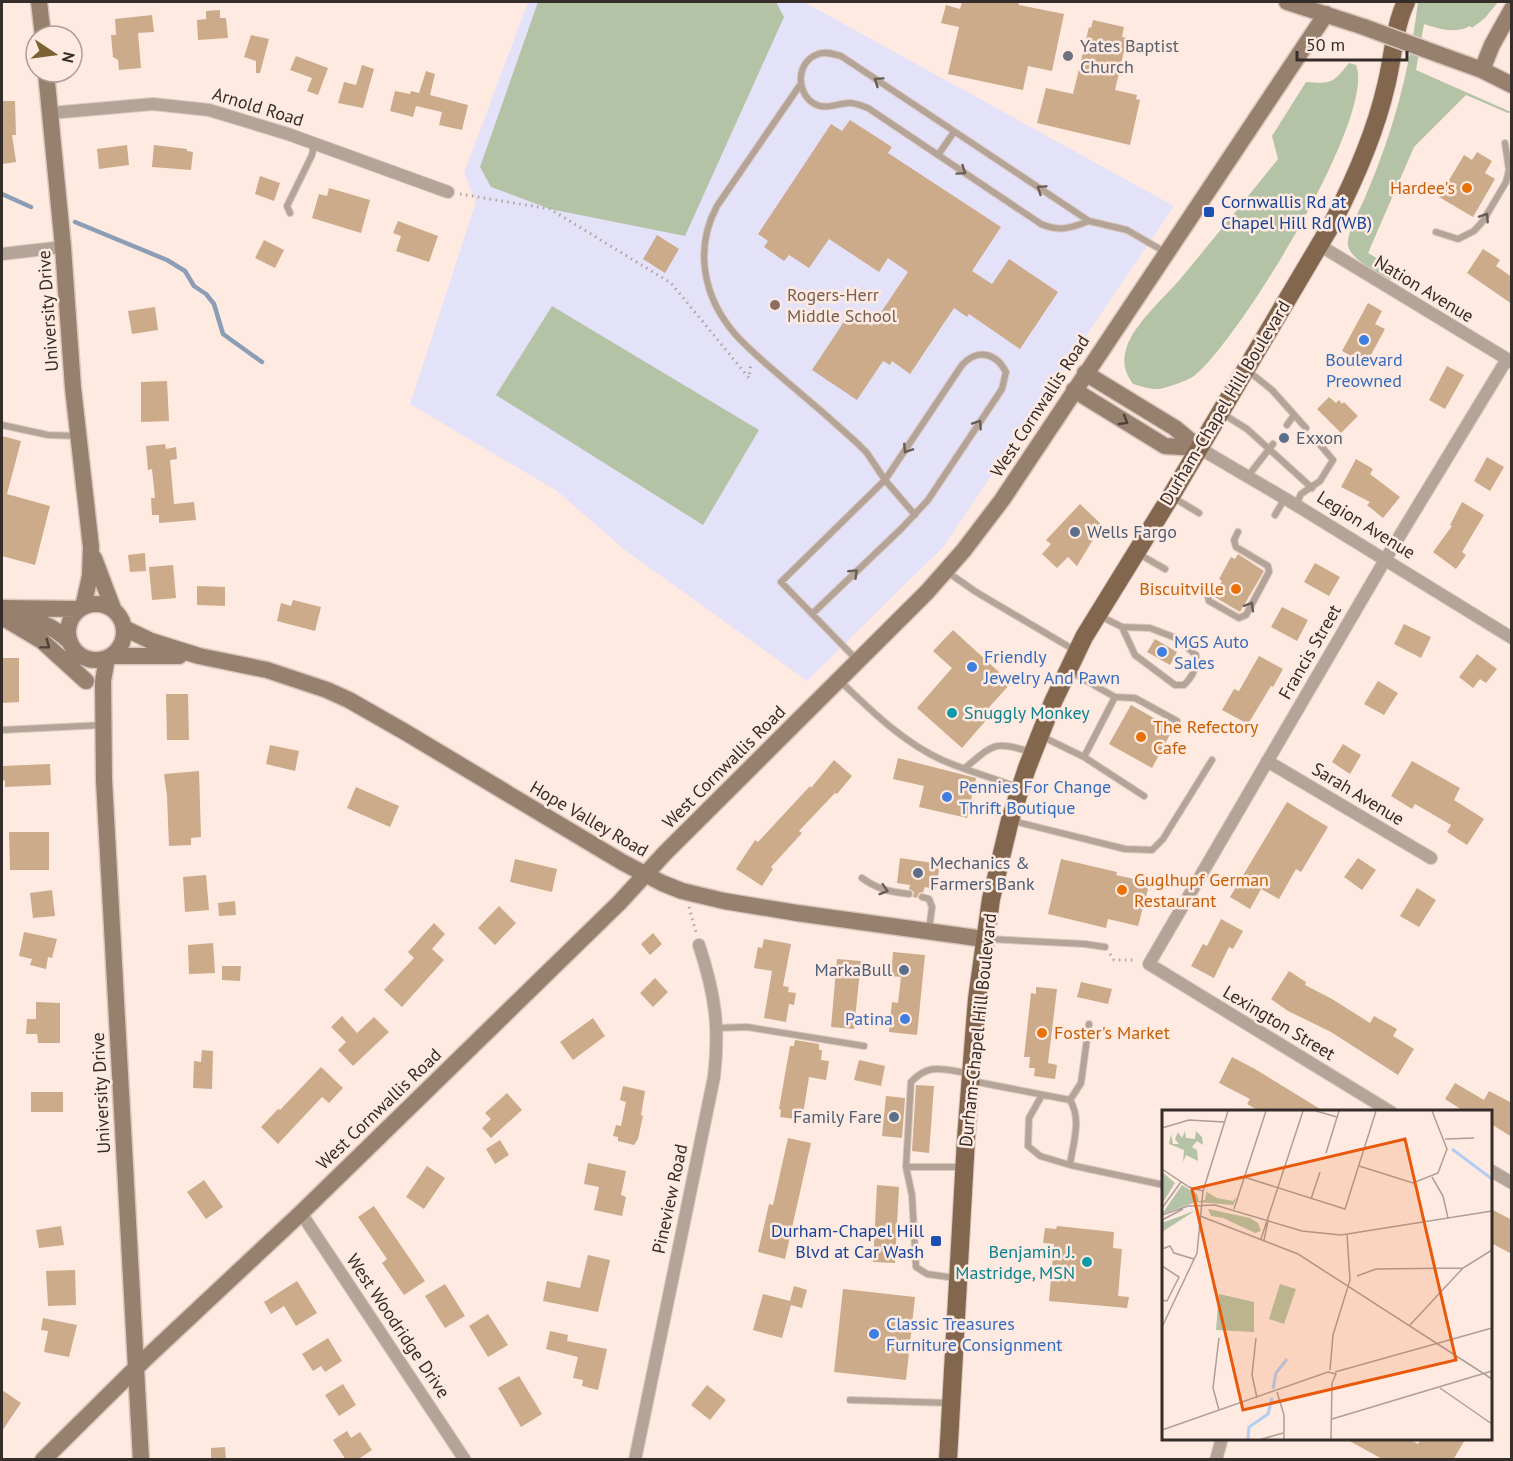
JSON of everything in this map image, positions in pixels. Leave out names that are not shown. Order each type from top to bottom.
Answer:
[{"type":"main road","name":"Durham-Chapel Hill Boulevard","points":[[948,1460],[965,1167],[984,939],[993,889],[1010,820],[1040,735],[1076,651],[1096,614],[1171,496],[1349,190],[1374,128],[1388,78],[1401,6]]},
{"type":"street","points":[[39,2],[42,24]]},
{"type":"street","points":[[1287,2],[1316,8],[1482,70],[1512,85]]},
{"type":"street","name":"West Cornwallis Road","points":[[43,1460],[620,903],[946,571],[1002,500],[1166,252],[1316,8]]},
{"type":"street","points":[[1482,70],[1492,45],[1512,9]]},
{"type":"street","name":"University Drive","points":[[47,84],[78,436],[91,548],[90,576],[81,608]]},
{"type":"street","name":"Arnold Road","points":[[50,113],[153,104],[195,108],[250,122],[314,143],[447,192]]},
{"type":"street","name":"Nation Avenue","points":[[1319,245],[1509,361]]},
{"type":"street","points":[[2,254],[63,247]]},
{"type":"street","name":"Francis Street","points":[[1149,964],[1384,560],[1509,361]]},
{"type":"street","name":"Legion Avenue","points":[[1085,373],[1174,428],[1199,448],[1512,638]]},
{"type":"street","name":"Legion Avenue","points":[[1074,390],[1165,446],[1199,448]]},
{"type":"street","name":"University Drive","points":[[91,548],[114,610]]},
{"type":"street","points":[[100,604],[114,610],[120,617],[124,628],[121,646],[109,657],[94,660],[74,648],[59,632],[41,621],[2,609],[81,608],[100,604]]},
{"type":"street","points":[[74,648],[69,624],[81,608]]},
{"type":"street","points":[[2,617],[42,641],[86,681]]},
{"type":"street","name":"Hope Valley Road","points":[[124,628],[151,641],[199,656],[276,673],[349,700],[645,875],[682,891],[724,901],[984,939]]},
{"type":"street","name":"University Drive","points":[[74,648],[103,725]]},
{"type":"street","name":"Hope Valley Road","points":[[109,657],[199,656]]},
{"type":"street","name":"University Drive","points":[[109,657],[104,681],[103,725],[141,1460]]},
{"type":"street","name":"Sarah Avenue","points":[[1267,761],[1431,858]]},
{"type":"street","name":"Pineview Road","points":[[635,1460],[714,1077],[717,1028],[712,987],[699,945]]},
{"type":"street","name":"Lexington Street","points":[[1149,964],[1388,1110]]},
{"type":"street","points":[[1492,1171],[1512,1183]]},
{"type":"street","name":"West Woodridge Drive","points":[[301,1213],[465,1460]]},
{"type":"street","points":[[1216,1460],[1221,1440]]},
{"type":"lane","points":[[915,515],[885,480],[867,453],[734,333],[722,315],[710,289],[705,271],[705,235],[709,221],[800,85],[801,73],[807,61],[818,54],[831,53],[841,56],[1089,221],[1128,230],[1166,252]]},
{"type":"lane","points":[[800,85],[806,97],[816,105],[828,107],[849,102],[868,108],[1052,229],[1068,229],[1089,221]]},
{"type":"lane","points":[[938,155],[954,132]]},
{"type":"lane","points":[[1436,232],[1458,239],[1474,231],[1483,221],[1506,182],[1509,170],[1506,142]]},
{"type":"lane","points":[[290,213],[287,206],[312,155],[314,143]]},
{"type":"lane","points":[[812,614],[928,500],[1002,389],[1005,372],[996,358],[985,354],[975,355],[962,365],[885,480],[781,582],[812,614],[859,661]]},
{"type":"lane","points":[[1245,369],[1272,390],[1306,428]]},
{"type":"lane","points":[[1220,412],[1247,429],[1312,488]]},
{"type":"lane","points":[[1287,425],[1294,415]]},
{"type":"lane","points":[[2,425],[48,435],[78,436]]},
{"type":"lane","points":[[1275,515],[1320,481],[1333,460],[1316,440]]},
{"type":"lane","points":[[1248,477],[1273,444]]},
{"type":"lane","points":[[1171,496],[1199,513]]},
{"type":"lane","points":[[1207,594],[1209,601],[1239,618],[1246,615],[1269,572],[1268,566],[1236,547],[1234,540],[1238,532]]},
{"type":"lane","points":[[1136,552],[1165,569]]},
{"type":"lane","points":[[946,571],[976,592],[1076,651]]},
{"type":"lane","points":[[1096,614],[1122,627],[1150,628],[1176,638],[1196,655],[1196,666],[1192,677],[1184,685],[1175,685],[1163,677],[1135,655],[1122,627]]},
{"type":"lane","points":[[1067,669],[1114,697],[1135,698],[1177,721]]},
{"type":"lane","points":[[840,680],[888,726],[916,746],[941,760],[1020,789]]},
{"type":"lane","points":[[1084,756],[1114,697]]},
{"type":"lane","points":[[2,730],[103,725]]},
{"type":"lane","points":[[1040,735],[1084,756],[1144,796]]},
{"type":"lane","points":[[965,768],[995,745],[1005,744],[1033,753]]},
{"type":"lane","points":[[1010,820],[1125,849],[1152,850],[1163,838],[1212,760]]},
{"type":"lane","points":[[862,878],[886,892],[909,894]]},
{"type":"lane","points":[[922,897],[929,899],[932,907],[929,931]]},
{"type":"lane","points":[[984,939],[1105,947]]},
{"type":"lane","points":[[1070,1100],[1081,1083],[1089,1024]]},
{"type":"lane","points":[[717,1028],[747,1027],[864,1046]]},
{"type":"lane","points":[[958,1278],[927,1274],[916,1267],[912,1195],[906,1167],[911,1082],[924,1070],[931,1068],[1070,1100]]},
{"type":"lane","points":[[1042,1095],[1029,1118],[1028,1146],[1040,1156],[1070,1165],[1162,1185]]},
{"type":"lane","points":[[1070,1100],[1075,1109],[1077,1122],[1070,1165]]},
{"type":"lane","points":[[906,1167],[965,1167]]},
{"type":"lane","points":[[850,1400],[951,1403]]},
{"type":"path","points":[[447,192],[550,209],[671,283],[749,378],[753,351]]},
{"type":"path","points":[[688,902],[699,945]]},
{"type":"path","points":[[1105,947],[1114,960],[1138,960],[1149,964]]},
{"type":"shaded area","name":"Rogers-Herr Middle School","points":[[528,2],[804,2],[1174,206],[944,546],[807,681],[625,550],[557,491],[410,404],[476,202],[464,173]]},
{"type":"green space","points":[[538,2],[776,2],[784,17],[685,236],[550,209],[491,187],[480,167]]},
{"type":"green space","points":[[1418,2],[1498,2],[1485,18],[1472,28],[1470,26],[1459,30],[1447,30],[1424,24],[1416,70],[1511,112],[1508,113],[1466,95],[1414,147],[1368,253],[1395,269],[1395,274],[1390,280],[1354,256],[1348,246],[1348,241],[1351,228],[1376,172],[1392,124],[1405,76]]},
{"type":"green space","points":[[1349,63],[1356,65],[1357,92],[1346,130],[1326,177],[1299,227],[1241,320],[1214,355],[1191,378],[1159,389],[1133,384],[1124,362],[1127,346],[1137,328],[1182,277],[1278,159],[1272,136],[1306,82],[1331,81]]},
{"type":"green space","points":[[552,306],[759,430],[703,525],[496,395]]},
{"type":"building","points":[[962,2],[1018,2],[1019,5],[1064,14],[1052,71],[1028,66],[1023,90],[948,74],[959,27],[941,23],[946,5],[960,9]]},
{"type":"building","points":[[220,10],[220,18],[226,18],[228,38],[198,40],[197,20],[206,19],[206,11]]},
{"type":"building","points":[[152,15],[154,32],[138,33],[141,68],[119,70],[118,60],[113,57],[111,35],[116,35],[115,19]]},
{"type":"building","points":[[1093,20],[1124,27],[1122,37],[1127,38],[1115,90],[1137,95],[1136,99],[1140,100],[1130,145],[1037,123],[1046,88],[1073,94],[1089,27],[1091,28]]},
{"type":"building","points":[[251,35],[269,39],[260,73],[256,73],[256,61],[244,57]]},
{"type":"building","points":[[296,56],[328,68],[318,95],[307,91],[312,78],[290,70]]},
{"type":"building","points":[[362,65],[374,69],[363,108],[338,103],[344,82],[356,85]]},
{"type":"building","points":[[426,71],[435,74],[430,95],[468,105],[462,130],[439,125],[442,112],[416,106],[413,117],[390,111],[395,91],[419,93]]},
{"type":"building","points":[[2,101],[15,101],[16,135],[12,135],[16,162],[2,164]]},
{"type":"building","name":"Rogers-Herr Middle School","points":[[850,120],[892,147],[888,153],[1001,227],[972,271],[992,284],[1009,259],[1058,292],[1020,349],[969,314],[967,317],[954,308],[910,374],[892,361],[890,365],[883,361],[857,400],[812,370],[851,311],[872,326],[908,272],[888,258],[879,272],[829,239],[809,268],[789,255],[784,261],[764,247],[768,241],[758,234],[831,124],[842,131]]},
{"type":"building","points":[[127,145],[129,165],[99,169],[97,149]]},
{"type":"building","points":[[154,145],[187,149],[193,152],[191,170],[152,167]]},
{"type":"building","name":"Hardee's","points":[[1477,152],[1492,161],[1485,173],[1495,179],[1473,217],[1439,197],[1464,155],[1472,160]]},
{"type":"building","points":[[260,176],[280,183],[274,201],[255,194]]},
{"type":"building","points":[[329,188],[370,200],[361,233],[312,218],[319,194],[327,196]]},
{"type":"building","points":[[398,221],[438,236],[429,262],[396,251],[401,236],[393,233]]},
{"type":"building","points":[[657,235],[679,249],[665,273],[643,259]]},
{"type":"building","points":[[264,240],[284,250],[275,268],[255,258]]},
{"type":"building","points":[[1483,249],[1500,260],[1496,266],[1512,277],[1512,304],[1467,273]]},
{"type":"building","name":"Boulevard Preowned","points":[[1368,303],[1382,311],[1375,324],[1385,329],[1366,364],[1342,351]]},
{"type":"building","points":[[155,307],[158,330],[132,334],[128,311]]},
{"type":"building","points":[[1447,366],[1464,375],[1445,409],[1429,400]]},
{"type":"building","points":[[167,381],[169,421],[141,422],[141,382]]},
{"type":"building","points":[[1329,397],[1336,403],[1339,400],[1342,404],[1344,402],[1358,416],[1341,433],[1317,409]]},
{"type":"building","points":[[2,436],[21,441],[7,494],[50,506],[35,565],[2,556]]},
{"type":"building","points":[[165,444],[166,449],[176,447],[177,459],[170,460],[174,504],[194,502],[196,520],[159,523],[159,515],[152,515],[151,498],[155,498],[152,469],[148,470],[146,446]]},
{"type":"building","points":[[1487,457],[1504,467],[1490,491],[1474,481]]},
{"type":"building","points":[[1356,459],[1373,469],[1370,474],[1400,497],[1383,518],[1367,505],[1370,502],[1341,487]]},
{"type":"building","points":[[1462,502],[1484,515],[1462,552],[1466,555],[1456,569],[1433,552],[1452,526],[1450,525]]},
{"type":"building","name":"Wells Fargo","points":[[1080,504],[1102,525],[1077,566],[1068,557],[1057,568],[1042,554],[1051,544],[1046,540]]},
{"type":"building","points":[[145,553],[146,571],[130,572],[128,555]]},
{"type":"building","name":"Biscuitville","points":[[1238,554],[1264,571],[1240,612],[1213,596],[1222,581],[1219,579],[1231,557],[1235,559]]},
{"type":"building","points":[[1315,563],[1340,577],[1329,596],[1304,582]]},
{"type":"building","points":[[173,565],[176,598],[152,600],[149,567]]},
{"type":"building","points":[[197,586],[225,587],[225,606],[197,605]]},
{"type":"building","points":[[293,600],[321,607],[315,631],[277,621],[281,603],[291,606]]},
{"type":"building","points":[[1282,607],[1308,620],[1297,641],[1271,627]]},
{"type":"building","points":[[1404,624],[1431,637],[1421,658],[1394,644]]},
{"type":"building","points":[[953,630],[1011,683],[983,714],[988,718],[962,748],[917,708],[952,668],[933,651]]},
{"type":"building","name":"MGS Auto Sales","points":[[1155,639],[1177,652],[1170,665],[1147,652]]},
{"type":"building","points":[[1477,654],[1497,669],[1486,683],[1480,679],[1473,688],[1459,677]]},
{"type":"building","points":[[1259,656],[1283,669],[1248,724],[1222,710],[1234,689],[1239,691]]},
{"type":"building","points":[[2,658],[19,658],[19,702],[2,703]]},
{"type":"building","points":[[1378,681],[1398,693],[1384,715],[1364,704]]},
{"type":"building","points":[[166,694],[188,694],[189,740],[167,740]]},
{"type":"building","name":"The Refectory Cafe","points":[[1131,705],[1173,729],[1152,768],[1109,744]]},
{"type":"building","points":[[1343,744],[1361,755],[1350,774],[1332,762]]},
{"type":"building","points":[[270,745],[299,751],[295,771],[266,764]]},
{"type":"building","name":"Pennies For Change Thrift Boutique","points":[[898,758],[976,778],[967,818],[919,807],[924,786],[893,779]]},
{"type":"building","points":[[834,760],[852,776],[799,831],[802,833],[771,867],[773,869],[762,886],[736,869],[755,840],[758,842],[810,786],[811,788]]},
{"type":"building","points":[[1412,761],[1460,788],[1454,800],[1484,819],[1467,845],[1447,832],[1451,825],[1415,804],[1412,809],[1391,796]]},
{"type":"building","points":[[50,764],[51,785],[5,787],[5,780],[2,781],[2,766]]},
{"type":"building","points":[[199,771],[201,837],[191,838],[191,845],[169,846],[164,774]]},
{"type":"building","points":[[356,787],[399,806],[390,827],[347,808]]},
{"type":"building","points":[[1287,802],[1328,827],[1301,872],[1296,869],[1279,899],[1261,889],[1250,909],[1230,897]]},
{"type":"building","points":[[9,832],[49,832],[49,870],[10,870]]},
{"type":"building","name":"Mechanics & Farmers Bank","points":[[900,858],[940,864],[936,889],[925,887],[917,898],[913,897],[914,892],[909,889],[910,885],[897,883]]},
{"type":"building","points":[[1358,858],[1376,870],[1362,890],[1344,877]]},
{"type":"building","points":[[515,859],[557,869],[552,892],[510,882]]},
{"type":"building","points":[[1061,859],[1117,872],[1116,875],[1143,881],[1148,889],[1138,926],[1108,919],[1106,928],[1048,914]]},
{"type":"building","points":[[206,875],[209,910],[185,912],[183,877]]},
{"type":"building","points":[[1417,888],[1436,900],[1419,927],[1400,916]]},
{"type":"building","points":[[52,890],[55,916],[33,918],[30,893]]},
{"type":"building","points":[[235,901],[236,915],[219,916],[218,903]]},
{"type":"building","points":[[499,906],[516,923],[495,945],[478,928]]},
{"type":"building","points":[[1221,919],[1243,931],[1233,949],[1229,947],[1214,978],[1191,966],[1203,944],[1207,946]]},
{"type":"building","points":[[434,923],[445,934],[432,949],[444,960],[402,1007],[384,990],[414,958],[408,952]]},
{"type":"building","points":[[24,932],[57,939],[52,958],[48,957],[46,969],[30,965],[32,959],[19,956]]},
{"type":"building","points":[[653,933],[662,944],[650,955],[641,944]]},
{"type":"building","points":[[764,939],[791,944],[783,986],[789,987],[788,992],[796,993],[794,1005],[789,1004],[786,1022],[764,1018],[772,971],[754,968],[758,947],[762,948]]},
{"type":"building","points":[[213,943],[215,973],[189,974],[188,945]]},
{"type":"building","points":[[893,952],[925,955],[917,1035],[889,1032],[892,1002],[898,1003],[901,977],[891,976]]},
{"type":"building","points":[[837,959],[861,961],[854,1029],[831,1027]]},
{"type":"building","points":[[222,966],[241,966],[240,981],[222,980]]},
{"type":"building","points":[[1289,971],[1306,982],[1305,985],[1370,1023],[1374,1016],[1397,1029],[1393,1036],[1414,1049],[1398,1075],[1331,1032],[1288,1011],[1271,999]]},
{"type":"building","points":[[655,978],[668,992],[653,1007],[640,993]]},
{"type":"building","points":[[1081,982],[1112,989],[1108,1004],[1077,997]]},
{"type":"building","name":"Foster's Market","points":[[1036,987],[1057,989],[1048,1063],[1057,1065],[1055,1079],[1034,1076],[1035,1068],[1029,1068],[1030,1057],[1024,1057],[1031,993],[1036,994]]},
{"type":"building","points":[[36,1002],[60,1003],[60,1043],[38,1043],[37,1034],[26,1034],[27,1019],[36,1019]]},
{"type":"building","points":[[342,1016],[357,1033],[374,1017],[389,1032],[353,1066],[338,1050],[346,1042],[331,1027]]},
{"type":"building","points":[[593,1018],[605,1036],[573,1060],[560,1042]]},
{"type":"building","points":[[795,1040],[819,1044],[819,1050],[822,1050],[821,1060],[829,1061],[826,1080],[809,1077],[802,1120],[780,1117],[781,1110],[779,1109],[790,1046],[794,1046]]},
{"type":"building","points":[[202,1050],[213,1051],[212,1089],[193,1088],[194,1061],[201,1062]]},
{"type":"building","points":[[1232,1057],[1322,1110],[1258,1110],[1247,1104],[1250,1099],[1219,1083]]},
{"type":"building","points":[[859,1060],[885,1066],[881,1086],[854,1080]]},
{"type":"building","points":[[321,1067],[343,1088],[329,1103],[322,1097],[278,1144],[261,1127]]},
{"type":"building","points":[[1455,1083],[1484,1100],[1489,1091],[1512,1103],[1512,1137],[1492,1125],[1492,1110],[1462,1110],[1445,1099]]},
{"type":"building","points":[[916,1085],[934,1086],[929,1153],[912,1151]]},
{"type":"building","points":[[623,1086],[645,1091],[641,1115],[643,1116],[638,1139],[634,1145],[618,1141],[618,1137],[613,1136],[616,1125],[621,1126],[626,1102],[620,1100]]},
{"type":"building","points":[[31,1092],[63,1092],[63,1112],[31,1112]]},
{"type":"building","points":[[507,1093],[522,1110],[491,1138],[482,1128],[491,1119],[485,1113]]},
{"type":"building","name":"Family Fare","points":[[886,1096],[905,1098],[902,1138],[882,1136]]},
{"type":"building","points":[[788,1138],[811,1143],[785,1259],[758,1252],[769,1204],[773,1205]]},
{"type":"building","points":[[500,1140],[509,1155],[495,1164],[486,1149]]},
{"type":"building","points":[[588,1163],[626,1171],[621,1195],[626,1197],[622,1216],[594,1210],[599,1187],[584,1184]]},
{"type":"building","points":[[427,1166],[445,1178],[424,1209],[406,1197]]},
{"type":"building","points":[[204,1180],[223,1207],[206,1219],[187,1192]]},
{"type":"building","points":[[877,1185],[899,1187],[895,1263],[873,1262]]},
{"type":"building","points":[[374,1206],[425,1281],[404,1295],[382,1263],[387,1259],[358,1217]]},
{"type":"building","points":[[1492,1210],[1512,1220],[1512,1254],[1492,1244]]},
{"type":"building","points":[[61,1226],[64,1245],[39,1248],[36,1230]]},
{"type":"building","name":"Benjamin J. Mastridge, MSN","points":[[1057,1226],[1114,1232],[1113,1248],[1122,1249],[1118,1296],[1129,1297],[1127,1308],[1049,1301],[1054,1244],[1043,1243],[1045,1228],[1056,1229]]},
{"type":"building","points":[[588,1255],[610,1260],[598,1312],[543,1301],[547,1281],[580,1288]]},
{"type":"building","points":[[75,1270],[76,1305],[48,1306],[46,1271]]},
{"type":"building","points":[[297,1281],[317,1313],[296,1326],[284,1306],[271,1314],[264,1302]]},
{"type":"building","points":[[445,1284],[465,1316],[445,1328],[425,1296]]},
{"type":"building","points":[[794,1286],[807,1290],[802,1308],[791,1305],[782,1338],[753,1330],[763,1294],[790,1301]]},
{"type":"building","name":"Classic Treasures Furniture Consignment","points":[[843,1289],[915,1297],[906,1380],[834,1372]]},
{"type":"building","points":[[488,1314],[508,1345],[488,1357],[469,1326]]},
{"type":"building","points":[[43,1318],[77,1325],[69,1357],[44,1352],[48,1331],[41,1330]]},
{"type":"building","points":[[550,1331],[568,1335],[567,1341],[607,1349],[598,1390],[582,1386],[583,1380],[573,1378],[578,1357],[546,1349]]},
{"type":"building","points":[[328,1338],[342,1361],[325,1372],[321,1366],[313,1371],[302,1354]]},
{"type":"building","points":[[519,1376],[542,1414],[521,1427],[498,1388]]},
{"type":"building","points":[[343,1384],[356,1405],[339,1416],[325,1395]]},
{"type":"building","points":[[707,1385],[726,1400],[710,1420],[691,1405]]},
{"type":"building","points":[[2,1390],[21,1403],[2,1431]]},
{"type":"building","points":[[347,1431],[351,1438],[360,1432],[372,1450],[357,1460],[346,1460],[333,1440]]},
{"type":"building","points":[[1348,1440],[1411,1440],[1418,1444],[1420,1440],[1465,1440],[1453,1460],[1384,1460]]},
{"type":"building","points":[[225,1447],[226,1460],[211,1460],[211,1448]]},
{"type":"waterway","points":[[2,194],[31,207]]},
{"type":"waterway","points":[[75,222],[167,260],[185,271],[194,286],[206,294],[214,304],[223,334],[262,362]]},
{"type":"place","name":"Yates Baptist Church","points":[[1068,56]]},
{"type":"place","name":"Hardee's","points":[[1467,188]]},
{"type":"place","name":"Cornwallis Rd at Chapel Hill Rd (WB)","points":[[1209,212]]},
{"type":"place","name":"Rogers-Herr Middle School","points":[[775,305]]},
{"type":"place","name":"Boulevard Preowned","points":[[1364,340]]},
{"type":"place","name":"Exxon","points":[[1284,438]]},
{"type":"place","name":"Wells Fargo","points":[[1075,532]]},
{"type":"place","name":"Biscuitville","points":[[1236,589]]},
{"type":"place","name":"MGS Auto Sales","points":[[1162,652]]},
{"type":"place","name":"Friendly Jewelry And Pawn","points":[[972,667]]},
{"type":"place","name":"Snuggly Monkey","points":[[952,713]]},
{"type":"place","name":"The Refectory Cafe","points":[[1141,737]]},
{"type":"place","name":"Pennies For Change Thrift Boutique","points":[[947,797]]},
{"type":"place","name":"Mechanics & Farmers Bank","points":[[918,873]]},
{"type":"place","name":"Guglhupf German Restaurant","points":[[1122,890]]},
{"type":"place","name":"MarkaBull","points":[[904,970]]},
{"type":"place","name":"Patina","points":[[905,1019]]},
{"type":"place","name":"Foster's Market","points":[[1042,1033]]},
{"type":"place","name":"Family Fare","points":[[894,1117]]},
{"type":"place","name":"Durham-Chapel Hill Blvd at Car Wash","points":[[936,1241]]},
{"type":"place","name":"Benjamin J. Mastridge, MSN","points":[[1087,1262]]},
{"type":"place","name":"Classic Treasures Furniture Consignment","points":[[874,1334]]}]
